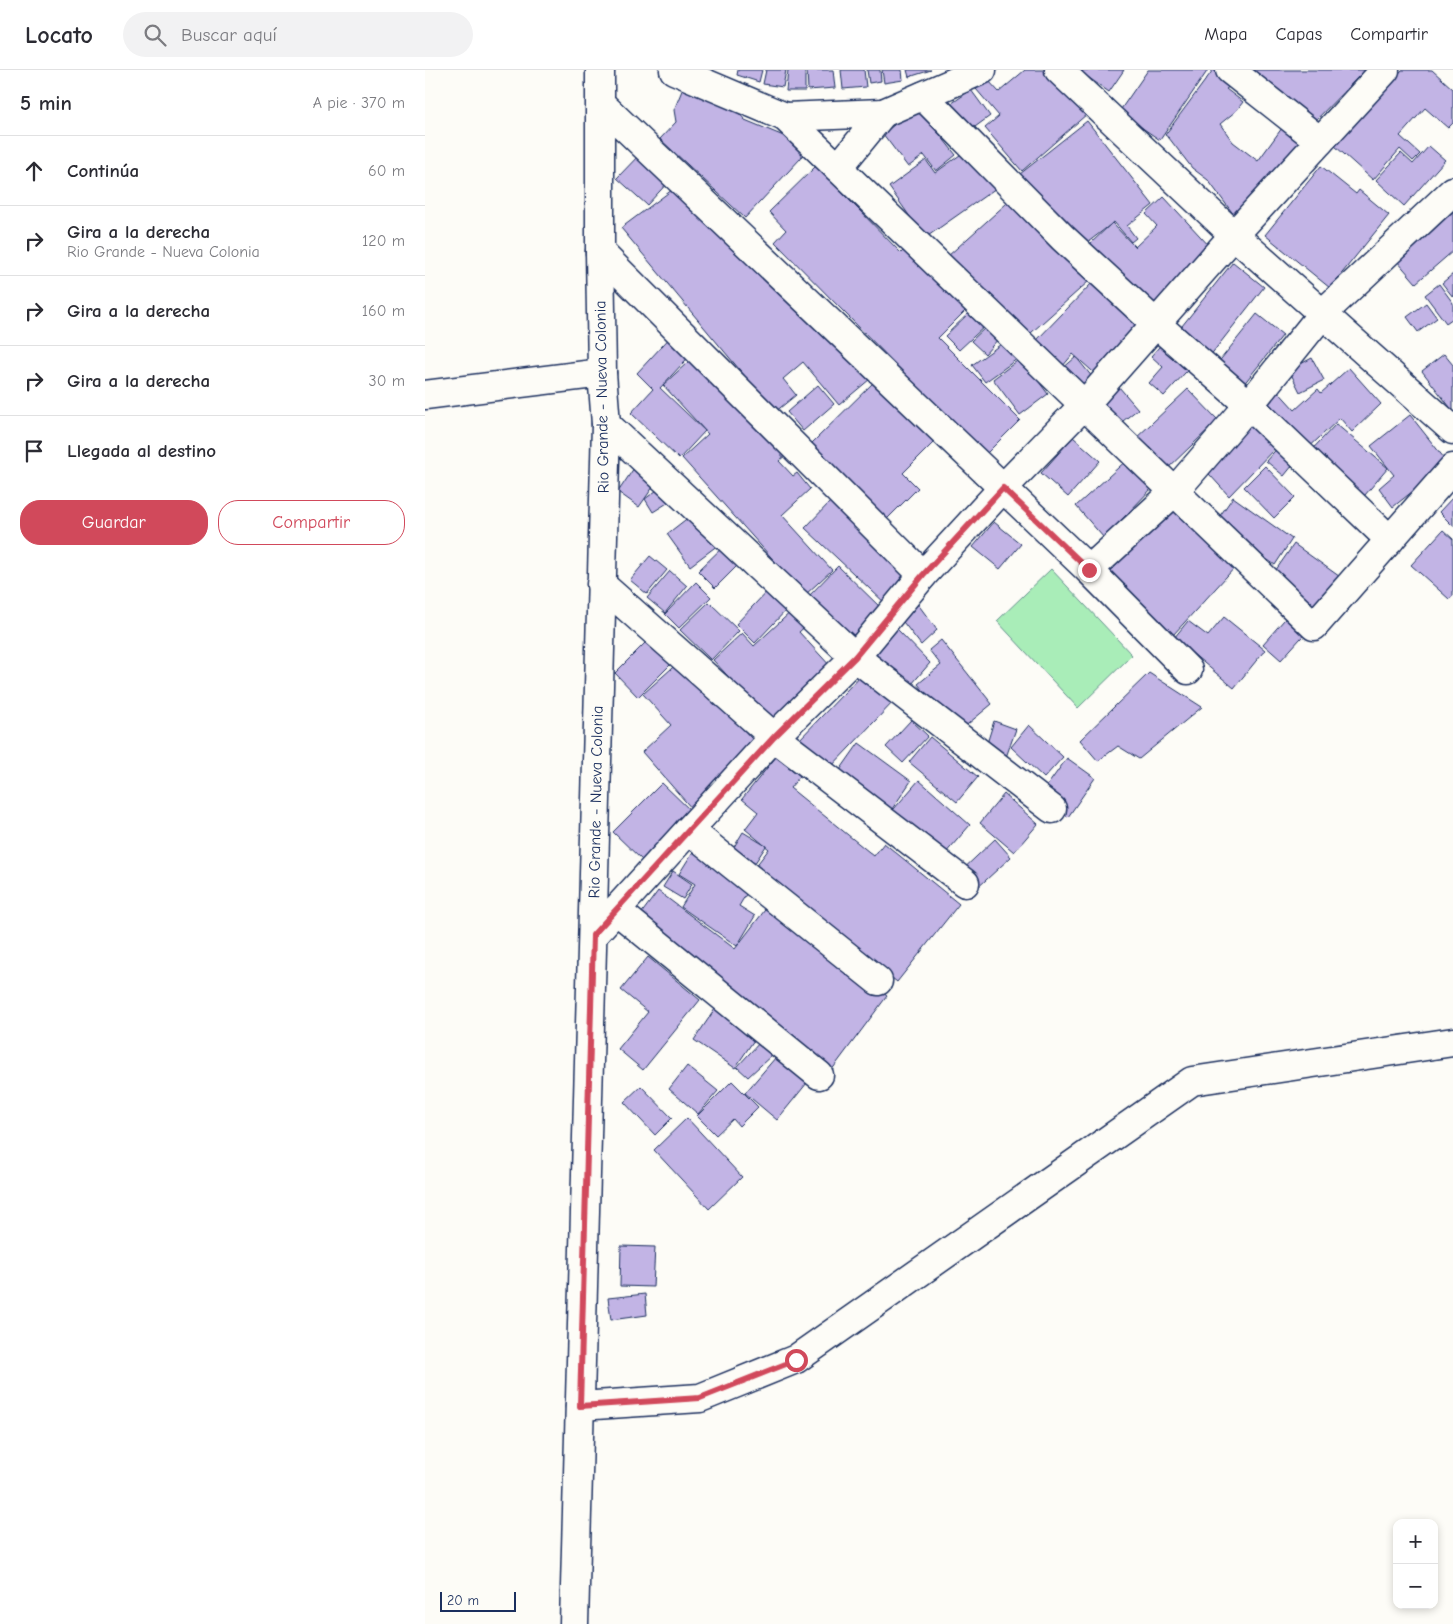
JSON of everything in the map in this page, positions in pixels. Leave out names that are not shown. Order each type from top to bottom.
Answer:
[{"type":"street","name":"Rio Grande - Nueva Colonia","points":[[574,1624],[606,424],[602,374],[600,70]]},
{"type":"street","points":[[674,70],[785,118],[1085,404],[1314,626],[1453,468]]},
{"type":"street","points":[[785,118],[883,113],[982,70]]},
{"type":"street","points":[[1059,70],[1234,235],[1453,430]]},
{"type":"street","points":[[1229,70],[1320,141]]},
{"type":"street","points":[[593,935],[774,737],[855,657],[923,575],[1003,488],[1085,404],[1234,235],[1385,70]]},
{"type":"street","points":[[923,96],[956,132],[1063,238],[1155,323],[1249,405],[1390,540]]},
{"type":"street","points":[[601,104],[1089,570],[1187,670]]},
{"type":"street","points":[[838,168],[883,113]]},
{"type":"street","points":[[1089,570],[1174,492],[1249,405],[1323,313],[1453,192]]},
{"type":"street","points":[[600,252],[923,575]]},
{"type":"street","points":[[425,395],[602,374]]},
{"type":"street","points":[[606,424],[855,657],[1053,808]]},
{"type":"street","points":[[601,584],[774,737],[965,883]]},
{"type":"street","points":[[689,830],[878,981]]},
{"type":"street","points":[[616,910],[819,1075]]},
{"type":"street","points":[[580,1406],[700,1398],[796,1360],[1192,1081],[1453,1042]]},
{"type":"green space","points":[[1051,569],[1132,655],[1078,708],[997,621]]},
{"type":"building","points":[[738,70],[762,70],[759,82],[737,75]]},
{"type":"building","points":[[766,70],[786,70],[783,87],[763,84]]},
{"type":"building","points":[[788,70],[805,70],[805,91],[786,91]]},
{"type":"building","points":[[807,70],[833,70],[835,88],[808,90]]},
{"type":"building","points":[[841,70],[864,70],[866,87],[843,89]]},
{"type":"building","points":[[867,70],[880,70],[881,81],[869,83]]},
{"type":"building","points":[[882,70],[902,70],[903,80],[884,83]]},
{"type":"building","points":[[907,70],[931,70],[909,77]]},
{"type":"building","points":[[1025,70],[1049,70],[1087,114],[1022,171],[985,128],[999,116],[976,89],[988,80],[999,92]]},
{"type":"building","points":[[1078,70],[1124,70],[1109,92]]},
{"type":"building","points":[[1148,70],[1208,70],[1160,140],[1119,112]]},
{"type":"building","points":[[1213,70],[1217,70],[1233,84],[1226,89],[1243,102],[1236,111],[1220,124],[1233,142],[1258,161],[1282,128],[1303,143],[1237,219],[1208,180],[1192,168],[1165,135]]},
{"type":"building","points":[[1250,70],[1365,70],[1308,128]]},
{"type":"building","points":[[1402,70],[1432,70],[1453,89],[1453,123],[1448,128],[1425,108],[1400,136],[1420,154],[1413,161],[1400,149],[1373,180],[1335,146]]},
{"type":"building","points":[[683,88],[737,111],[745,120],[786,137],[803,153],[801,158],[745,218],[660,139],[676,122],[674,110]]},
{"type":"building","points":[[971,90],[990,116],[964,135],[945,108]]},
{"type":"building","points":[[917,106],[956,155],[936,171],[924,155],[908,167],[883,134]]},
{"type":"building","points":[[1087,121],[1153,205],[1127,226],[1136,238],[1131,242],[1114,222],[1079,249],[1020,174]]},
{"type":"building","points":[[1429,146],[1445,160],[1404,206],[1376,180],[1401,153],[1413,164]]},
{"type":"building","points":[[971,147],[999,186],[925,238],[889,187],[926,160],[935,173]]},
{"type":"building","points":[[642,152],[671,179],[647,205],[617,178]]},
{"type":"building","points":[[816,166],[901,253],[905,249],[966,310],[938,338],[1020,420],[985,455],[775,242],[786,230],[769,212]]},
{"type":"building","points":[[1321,166],[1356,194],[1359,190],[1389,215],[1330,288],[1265,235]]},
{"type":"building","points":[[680,184],[876,374],[839,405],[803,362],[783,379],[796,395],[775,412],[621,228]]},
{"type":"building","points":[[1016,195],[1089,281],[1022,341],[948,256]]},
{"type":"building","points":[[1164,197],[1212,249],[1149,308],[1090,244],[1112,223],[1135,247],[1157,226],[1146,214]]},
{"type":"building","points":[[1453,199],[1453,251],[1416,283],[1391,254]]},
{"type":"building","points":[[1233,262],[1264,287],[1206,361],[1174,336]]},
{"type":"building","points":[[1453,274],[1453,297],[1442,283]]},
{"type":"building","points":[[1093,282],[1145,325],[1100,378],[1073,354],[1062,367],[1034,343]]},
{"type":"building","points":[[1439,284],[1453,303],[1453,318],[1446,323],[1425,295]]},
{"type":"building","points":[[1426,303],[1437,318],[1418,332],[1407,317]]},
{"type":"building","points":[[972,310],[986,325],[959,350],[945,336]]},
{"type":"building","points":[[1257,314],[1283,335],[1239,390],[1213,369]]},
{"type":"building","points":[[986,327],[999,338],[985,354],[971,341]]},
{"type":"building","points":[[675,332],[695,350],[660,388],[705,431],[679,459],[631,413],[653,389],[637,373]]},
{"type":"building","points":[[1168,337],[1195,362],[1164,396],[1149,383],[1163,367],[1151,356]]},
{"type":"building","points":[[1004,342],[1017,359],[985,382],[972,365]]},
{"type":"building","points":[[699,352],[789,452],[779,461],[793,476],[797,473],[810,489],[782,515],[832,570],[805,595],[682,458],[708,434],[663,385]]},
{"type":"building","points":[[1444,354],[1453,365],[1453,411],[1422,371]]},
{"type":"building","points":[[1076,357],[1093,378],[1079,390],[1062,369]]},
{"type":"building","points":[[1021,358],[1048,394],[1020,415],[993,379]]},
{"type":"building","points":[[1312,358],[1324,380],[1300,392],[1289,370]]},
{"type":"building","points":[[1349,368],[1381,404],[1352,432],[1340,418],[1302,454],[1257,405],[1275,388],[1295,410],[1318,389],[1321,393]]},
{"type":"building","points":[[879,377],[939,437],[903,473],[918,488],[887,519],[812,443]]},
{"type":"building","points":[[818,385],[834,404],[803,431],[787,412]]},
{"type":"building","points":[[1119,387],[1138,409],[1118,425],[1100,403]]},
{"type":"building","points":[[1188,389],[1218,420],[1165,471],[1134,440]]},
{"type":"building","points":[[1410,415],[1448,463],[1393,507],[1379,488],[1394,475],[1371,446]]},
{"type":"building","points":[[1252,416],[1279,444],[1229,496],[1200,464]]},
{"type":"building","points":[[1336,424],[1388,468],[1359,502],[1306,456]]},
{"type":"building","points":[[1073,437],[1100,461],[1068,497],[1041,473]]},
{"type":"building","points":[[1280,445],[1297,460],[1284,476],[1266,461]]},
{"type":"building","points":[[1129,458],[1155,485],[1104,538],[1076,506]]},
{"type":"building","points":[[638,462],[660,477],[639,507],[618,492]]},
{"type":"building","points":[[1265,466],[1295,497],[1274,518],[1244,487]]},
{"type":"building","points":[[668,482],[677,497],[653,512],[645,499]]},
{"type":"building","points":[[1233,497],[1292,539],[1275,565],[1215,523]]},
{"type":"building","points":[[1453,497],[1453,526],[1439,512]]},
{"type":"building","points":[[832,500],[914,577],[887,605],[805,528]]},
{"type":"building","points":[[1172,504],[1237,565],[1173,635],[1107,575]]},
{"type":"building","points":[[694,513],[718,545],[690,566],[667,534]]},
{"type":"building","points":[[994,522],[1021,544],[1000,569],[973,547]]},
{"type":"building","points":[[1443,530],[1453,539],[1453,596],[1449,599],[1411,565]]},
{"type":"building","points":[[730,540],[746,557],[715,588],[698,571]]},
{"type":"building","points":[[1294,544],[1343,579],[1320,612],[1271,577]]},
{"type":"building","points":[[650,556],[667,570],[647,594],[630,580]]},
{"type":"building","points":[[838,566],[884,611],[853,643],[807,598]]},
{"type":"building","points":[[670,571],[687,586],[665,613],[647,598]]},
{"type":"building","points":[[696,582],[711,597],[679,628],[665,614]]},
{"type":"building","points":[[771,587],[790,606],[755,643],[736,624]]},
{"type":"building","points":[[709,602],[739,631],[711,660],[680,630]]},
{"type":"building","points":[[917,603],[937,630],[921,645],[900,618]]},
{"type":"building","points":[[795,608],[809,623],[799,632],[832,668],[772,724],[713,660],[742,633],[754,646]]},
{"type":"building","points":[[1291,612],[1310,628],[1281,660],[1263,644]]},
{"type":"building","points":[[1224,617],[1265,650],[1234,688],[1174,638],[1188,621],[1208,636]]},
{"type":"building","points":[[897,629],[930,663],[905,692],[870,662]]},
{"type":"building","points":[[649,639],[672,663],[638,697],[615,673]]},
{"type":"building","points":[[941,640],[992,704],[957,733],[918,684],[941,665],[929,650]]},
{"type":"building","points":[[681,660],[760,748],[693,810],[642,752],[671,725],[643,694]]},
{"type":"building","points":[[866,670],[896,699],[828,770],[798,741]]},
{"type":"building","points":[[1149,673],[1202,707],[1139,759],[1118,746],[1098,761],[1080,740]]},
{"type":"building","points":[[911,720],[928,736],[903,763],[886,747]]},
{"type":"building","points":[[994,721],[1016,729],[1005,760],[984,753]]},
{"type":"building","points":[[1029,725],[1063,757],[1044,778],[1011,747]]},
{"type":"building","points":[[930,737],[978,777],[957,802],[909,762]]},
{"type":"building","points":[[859,743],[911,781],[886,818],[833,780]]},
{"type":"building","points":[[776,757],[800,776],[790,788],[874,856],[884,843],[959,904],[897,982],[755,867],[769,849],[745,829],[758,812],[742,799]]},
{"type":"building","points":[[1067,758],[1095,778],[1068,817],[1039,797]]},
{"type":"building","points":[[919,780],[970,825],[938,862],[887,817]]},
{"type":"building","points":[[662,783],[692,812],[643,861],[613,832]]},
{"type":"building","points":[[1004,794],[1038,824],[1014,852],[980,823]]},
{"type":"building","points":[[743,832],[766,846],[753,866],[731,852]]},
{"type":"building","points":[[995,839],[1011,857],[974,891],[958,874]]},
{"type":"building","points":[[694,850],[751,886],[739,906],[755,916],[737,946],[681,907],[695,884],[679,874]]},
{"type":"building","points":[[673,871],[692,884],[683,899],[663,887]]},
{"type":"building","points":[[658,891],[735,949],[768,906],[887,996],[831,1071],[635,922]]},
{"type":"building","points":[[648,957],[700,1000],[643,1070],[618,1049],[648,1012],[621,990]]},
{"type":"building","points":[[715,1009],[756,1037],[735,1068],[694,1040]]},
{"type":"building","points":[[761,1041],[773,1054],[748,1077],[737,1067]]},
{"type":"building","points":[[776,1057],[807,1083],[777,1120],[745,1093]]},
{"type":"building","points":[[687,1066],[718,1091],[698,1114],[669,1089]]},
{"type":"building","points":[[732,1081],[758,1107],[739,1126],[733,1119],[716,1135],[697,1116]]},
{"type":"building","points":[[641,1086],[672,1118],[655,1135],[624,1102]]},
{"type":"building","points":[[687,1118],[742,1177],[709,1209],[654,1150]]},
{"type":"building","points":[[621,1246],[655,1247],[653,1287],[620,1286]]},
{"type":"building","points":[[645,1294],[647,1315],[611,1320],[608,1298]]},
{"type":"route","points":[[796,1360],[700,1398],[580,1406],[593,935],[774,737],[855,657],[923,575],[1003,488],[1089,570]]}]
